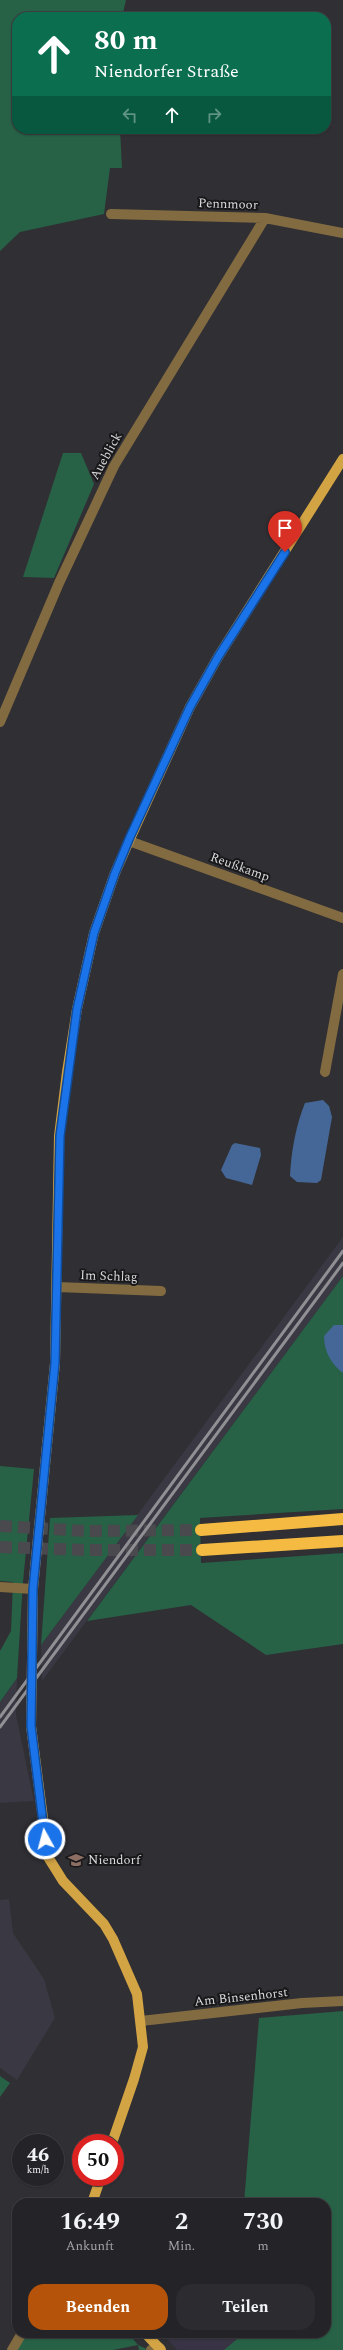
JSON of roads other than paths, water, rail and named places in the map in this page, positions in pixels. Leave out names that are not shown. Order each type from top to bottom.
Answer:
[{"type":"highway","points":[[201,1530],[343,1519]]},
{"type":"highway","points":[[202,1550],[343,1541]]},
{"type":"main road","points":[[115,2134],[134,2079],[143,2047],[137,1994],[113,1939],[104,1924],[63,1881],[48,1857],[31,1726],[33,1589],[55,1363],[60,1136],[75,1017],[94,933],[115,873],[190,707],[218,657],[343,459]]},
{"type":"main road","points":[[94,2198],[98,2186]]},
{"type":"main road","points":[[149,2338],[157,2350]]},
{"type":"street","name":"Pennmoor","points":[[111,214],[265,218],[343,233]]},
{"type":"street","name":"Aueblick","points":[[0,722],[59,583],[114,466],[265,218]]},
{"type":"street","name":"Reußkamp","points":[[129,841],[343,918]]},
{"type":"street","points":[[325,1072],[343,974]]},
{"type":"street","name":"Im Schlag","points":[[57,1287],[161,1291]]},
{"type":"street","points":[[0,1587],[33,1589]]},
{"type":"street","name":"Am Binsenhorst","points":[[141,2021],[302,2003],[343,2001]]},
{"type":"street","points":[[12,2350],[19,2338]]},
{"type":"water","points":[[323,1100],[329,1106],[332,1117],[321,1180],[317,1183],[297,1182],[290,1176],[293,1148],[299,1120],[305,1103]]},
{"type":"water","points":[[235,1143],[260,1148],[261,1155],[252,1185],[226,1178],[221,1170],[232,1145]]},
{"type":"water","points":[[334,1325],[343,1325],[343,1373],[335,1366],[329,1357],[324,1342],[324,1336]]},
{"type":"tunnel","points":[[0,1526],[86,1531],[201,1530]]},
{"type":"tunnel","points":[[0,1547],[86,1550],[202,1550]]},
{"type":"railway","points":[[0,1717],[343,1251]]},
{"type":"railway","points":[[0,1727],[343,1263]]},
{"type":"place","name":"Niendorf","points":[[76,1860]]}]
